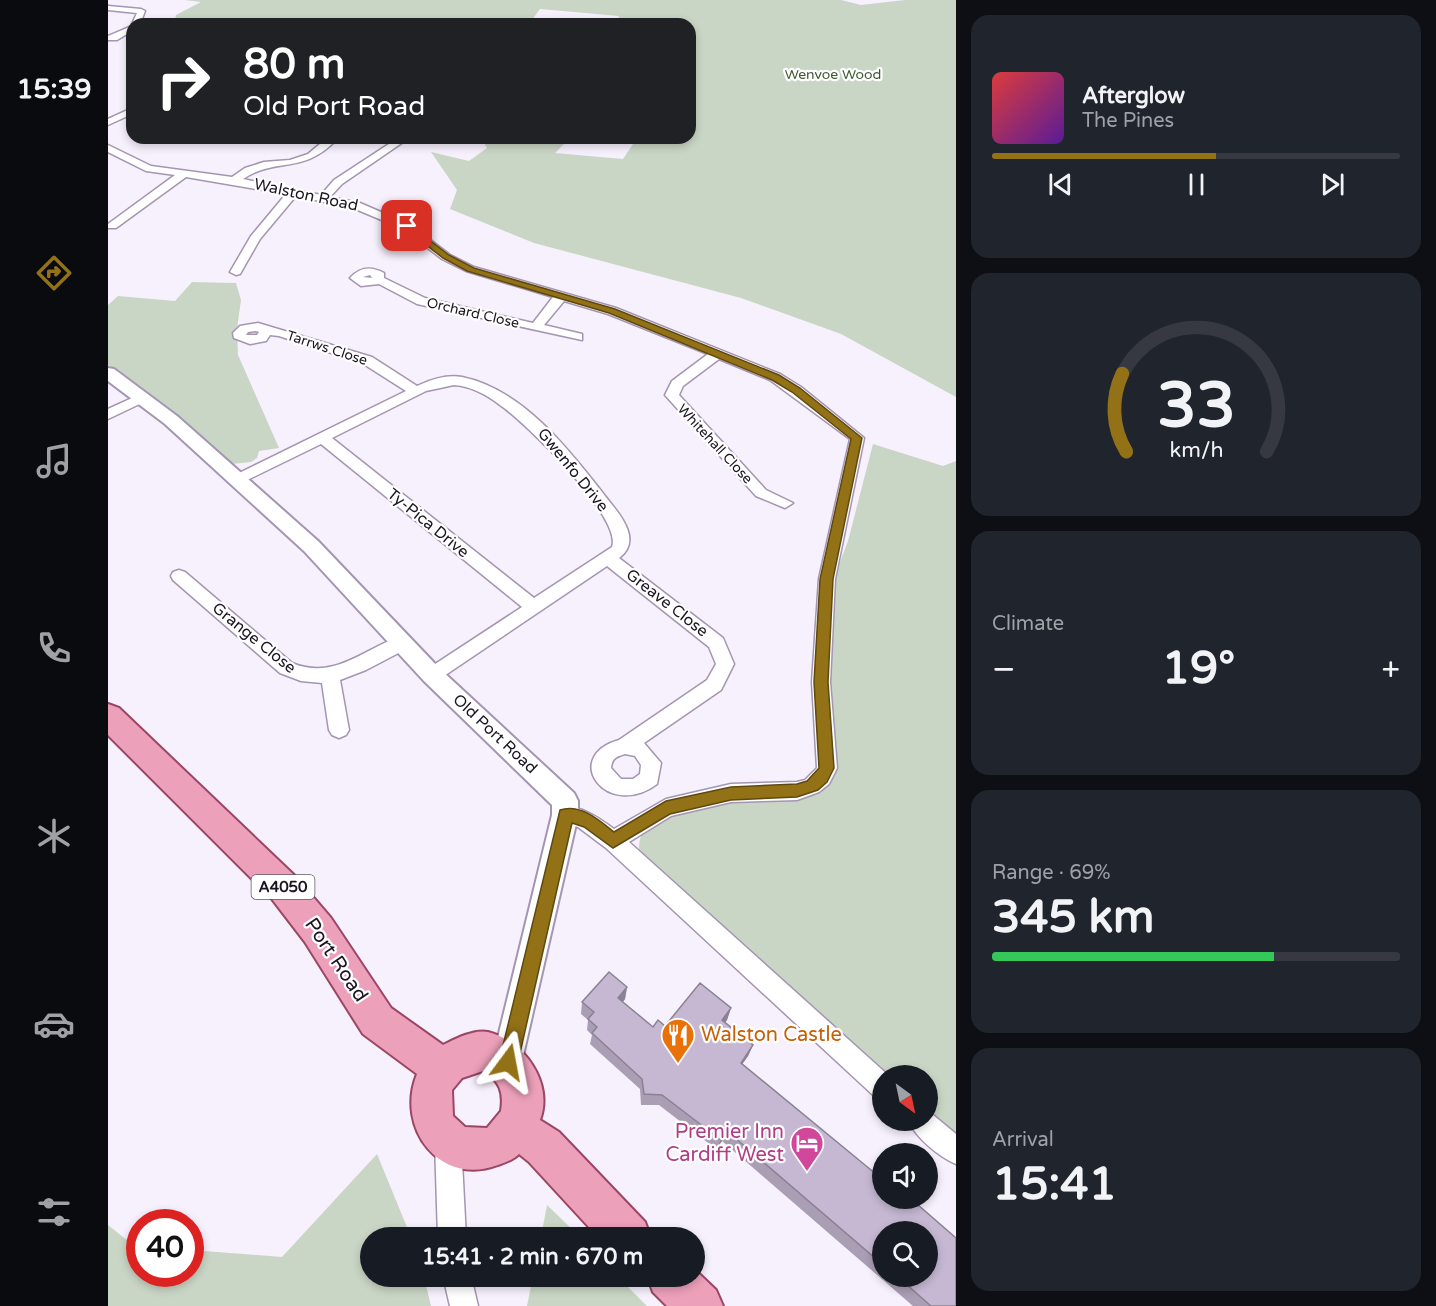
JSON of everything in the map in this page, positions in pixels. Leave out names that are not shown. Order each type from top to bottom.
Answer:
[{"type":"main road","name":"Port Road","points":[[108,716],[284,888],[318,930],[377,1022],[442,1068]]},
{"type":"main road","points":[[486,1051],[508,1062],[518,1075],[524,1091],[524,1108],[516,1128],[504,1141],[488,1149],[471,1151],[448,1142],[436,1128],[430,1113],[430,1095],[442,1068],[455,1058],[470,1052],[486,1051]]},
{"type":"main road","points":[[516,1128],[544,1147],[619,1227]]},
{"type":"main road","points":[[680,1287],[700,1306]]},
{"type":"street","points":[[108,8],[141,11],[138,18]]},
{"type":"street","points":[[108,38],[114,38],[126,31]]},
{"type":"street","points":[[108,122],[126,114]]},
{"type":"street","points":[[234,180],[249,170],[267,164],[291,164],[310,156],[325,144]]},
{"type":"street","points":[[324,197],[338,182],[395,144]]},
{"type":"street","name":"Walston Road","points":[[108,148],[149,169],[234,180],[294,191],[324,197],[383,215],[407,226],[446,256],[470,270],[612,311],[785,382],[856,438],[827,579],[821,682],[826,768],[822,778],[812,786],[797,791],[731,794],[666,808],[613,841]]},
{"type":"street","points":[[112,226],[183,174]]},
{"type":"street","points":[[236,272],[255,238],[294,191]]},
{"type":"street","name":"Orchard Close","points":[[378,279],[421,301],[578,337]]},
{"type":"street","name":"Orchard Close","points":[[536,327],[561,296]]},
{"type":"street","name":"Tarrws Close","points":[[266,331],[280,332],[367,360],[416,391]]},
{"type":"street","name":"Whitehall Close","points":[[718,353],[677,384],[672,395],[761,494],[784,503]]},
{"type":"street","name":"Old Port Road","points":[[108,373],[143,398],[326,560],[432,675],[558,792],[565,801],[565,815]]},
{"type":"street","name":"Gwenfo Drive","points":[[236,480],[416,391],[441,381],[469,383],[484,389],[537,426],[619,527],[622,543],[619,550],[609,559]]},
{"type":"street","points":[[108,415],[143,398]]},
{"type":"street","name":"Ty-Pica Drive","points":[[322,437],[535,608]]},
{"type":"street","points":[[432,675],[609,559]]},
{"type":"street","name":"Greave Close","points":[[609,559],[717,643],[725,664],[714,685],[625,746]]},
{"type":"street","name":"Grange Close","points":[[179,576],[286,668],[303,675],[330,677]]},
{"type":"street","points":[[339,730],[330,677],[402,643]]},
{"type":"street","points":[[508,1062],[565,815],[579,817],[590,822],[613,841],[872,1077]]},
{"type":"street","points":[[933,1131],[956,1151]]},
{"type":"street","points":[[448,1142],[452,1227]]},
{"type":"street","points":[[460,1287],[464,1306]]},
{"type":"green space","name":"Wenvoe Wood","points":[[185,0],[841,0],[861,5],[905,0],[956,0],[956,397],[841,334],[741,298],[534,243],[450,209],[457,190],[431,152],[469,161],[487,148],[485,144],[564,144],[555,153],[623,159],[633,144],[696,144],[696,18],[618,18],[619,16],[540,9],[533,18],[175,18],[176,15],[201,2]]},
{"type":"green space","points":[[192,282],[236,283],[241,300],[237,329],[238,355],[279,448],[259,451],[257,458],[251,462],[232,464],[179,416],[108,365],[108,305],[118,296],[175,301]]},
{"type":"green space","points":[[873,444],[943,466],[956,461],[956,1137],[938,1121],[938,1065],[876,1065],[639,852],[642,834],[654,824],[673,815],[724,802],[819,789],[828,723],[831,585],[848,541]]},
{"type":"green space","points":[[377,1154],[407,1227],[360,1227],[360,1287],[426,1287],[431,1306],[108,1306],[108,1225],[126,1239],[126,1287],[204,1287],[204,1251],[282,1257]]},
{"type":"green space","points":[[547,1205],[570,1227],[543,1227]]},
{"type":"green space","points":[[531,1287],[628,1287],[647,1306],[527,1306]]},
{"type":"building","points":[[609,972],[627,987],[618,998],[653,1027],[658,1020],[665,1026],[700,983],[731,1008],[722,1020],[753,1045],[741,1063],[872,1171],[872,1209],[923,1209],[936,1221],[872,1221],[872,1255],[727,1131],[721,1140],[662,1095],[644,1094],[642,1079],[592,1033],[597,1027],[588,1019],[594,1012],[582,1002]]},
{"type":"building","points":[[938,1222],[956,1238],[956,1306],[931,1306],[909,1287],[938,1287]]},
{"type":"place","name":"Walston Castle","points":[[678,1064]]},
{"type":"place","name":"Premier Inn Cardiff West","points":[[807,1172]]},
{"type":"route","points":[[407,226],[446,256],[470,270],[612,311],[776,377],[856,438],[827,579],[821,682],[826,768],[822,778],[812,786],[797,791],[755,791],[731,794],[666,808],[640,822],[613,841],[590,822],[579,817],[565,815],[508,1062]]}]
